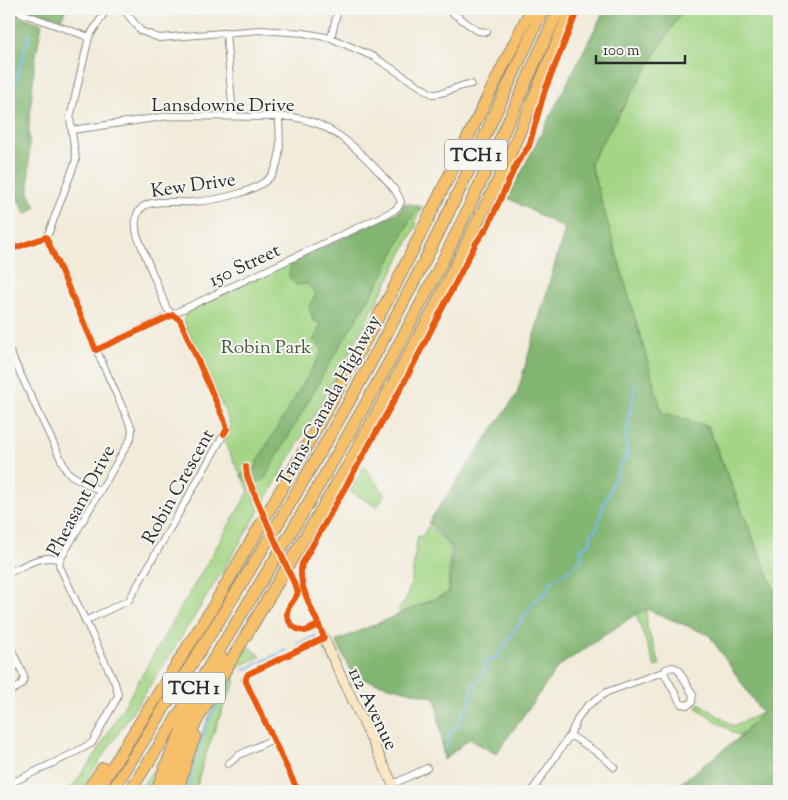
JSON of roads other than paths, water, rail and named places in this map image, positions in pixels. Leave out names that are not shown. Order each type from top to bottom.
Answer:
[{"type":"highway","points":[[97,791],[211,610],[310,440],[392,292],[531,9]]},
{"type":"highway","name":"Trans-Canada Highway","points":[[112,791],[217,624],[323,447],[400,306],[476,155],[543,9]]},
{"type":"highway","name":"Trans-Canada Highway","points":[[130,791],[260,585],[337,455],[420,306],[491,163],[559,9]]},
{"type":"highway","points":[[166,791],[182,749],[212,692],[350,462],[470,240],[504,169],[571,9]]},
{"type":"highway","points":[[157,791],[164,768],[187,720],[239,628],[260,585]]},
{"type":"highway","points":[[87,791],[173,669]]},
{"type":"highway","points":[[178,791],[198,728],[226,669]]},
{"type":"street","points":[[10,9],[89,38]]},
{"type":"street","points":[[9,250],[46,237],[49,232],[76,160],[70,118],[89,38],[107,9]]},
{"type":"street","points":[[123,9],[142,31],[159,38],[275,30],[331,38],[374,57],[432,94],[471,84]]},
{"type":"street","points":[[331,38],[338,9]]},
{"type":"street","points":[[447,9],[478,31],[487,32]]},
{"type":"street","points":[[226,32],[233,116]]},
{"type":"street","name":"Lansdowne Drive","points":[[72,130],[168,116],[299,118],[314,122],[342,137],[371,163],[398,194],[401,202]]},
{"type":"street","name":"Kew Drive","points":[[173,314],[167,309],[138,239],[136,228],[140,212],[145,205],[157,201],[199,202],[246,191],[265,182],[273,174],[278,160],[279,117]]},
{"type":"street","name":"150 Street","points":[[96,350],[393,211],[401,202]]},
{"type":"street","points":[[46,237],[96,350]]},
{"type":"street","name":"Robin Crescent","points":[[86,621],[129,600],[226,429],[226,422],[180,320],[173,314]]},
{"type":"street","points":[[9,350],[66,470],[100,492]]},
{"type":"street","name":"Pheasant Drive","points":[[9,784],[92,743],[116,702],[118,694],[61,569],[60,560],[133,432],[96,350]]},
{"type":"street","points":[[9,573],[34,561],[54,558],[60,560]]},
{"type":"street","points":[[298,791],[246,682],[246,678],[248,674],[324,638]]},
{"type":"street","name":"112 Avenue","points":[[324,638],[395,788]]},
{"type":"street","points":[[9,644],[24,676],[20,687],[9,692]]},
{"type":"street","points":[[532,791],[570,735],[579,716],[599,696],[644,678],[664,673],[668,668],[673,667],[678,669],[693,695],[693,700],[690,704],[681,704],[664,673]]},
{"type":"street","points":[[570,735],[601,755],[614,767]]},
{"type":"street","points":[[228,764],[238,755],[273,739]]},
{"type":"street","points":[[395,788],[427,768]]},
{"type":"waterway","points":[[9,105],[30,33]]},
{"type":"waterway","points":[[446,749],[450,731],[458,727],[463,712],[470,706],[473,687],[481,676],[486,664],[489,660],[497,657],[532,604],[549,590],[549,584],[582,560],[580,549],[591,543],[591,535],[597,528],[620,465],[627,457],[626,439],[635,381]]},
{"type":"waterway","points":[[297,644],[316,636]]},
{"type":"waterway","points":[[244,670],[286,650]]},
{"type":"waterway","points":[[188,791],[203,736],[215,709],[230,686]]},
{"type":"park label","name":"Robin Park","points":[[266,346]]}]
